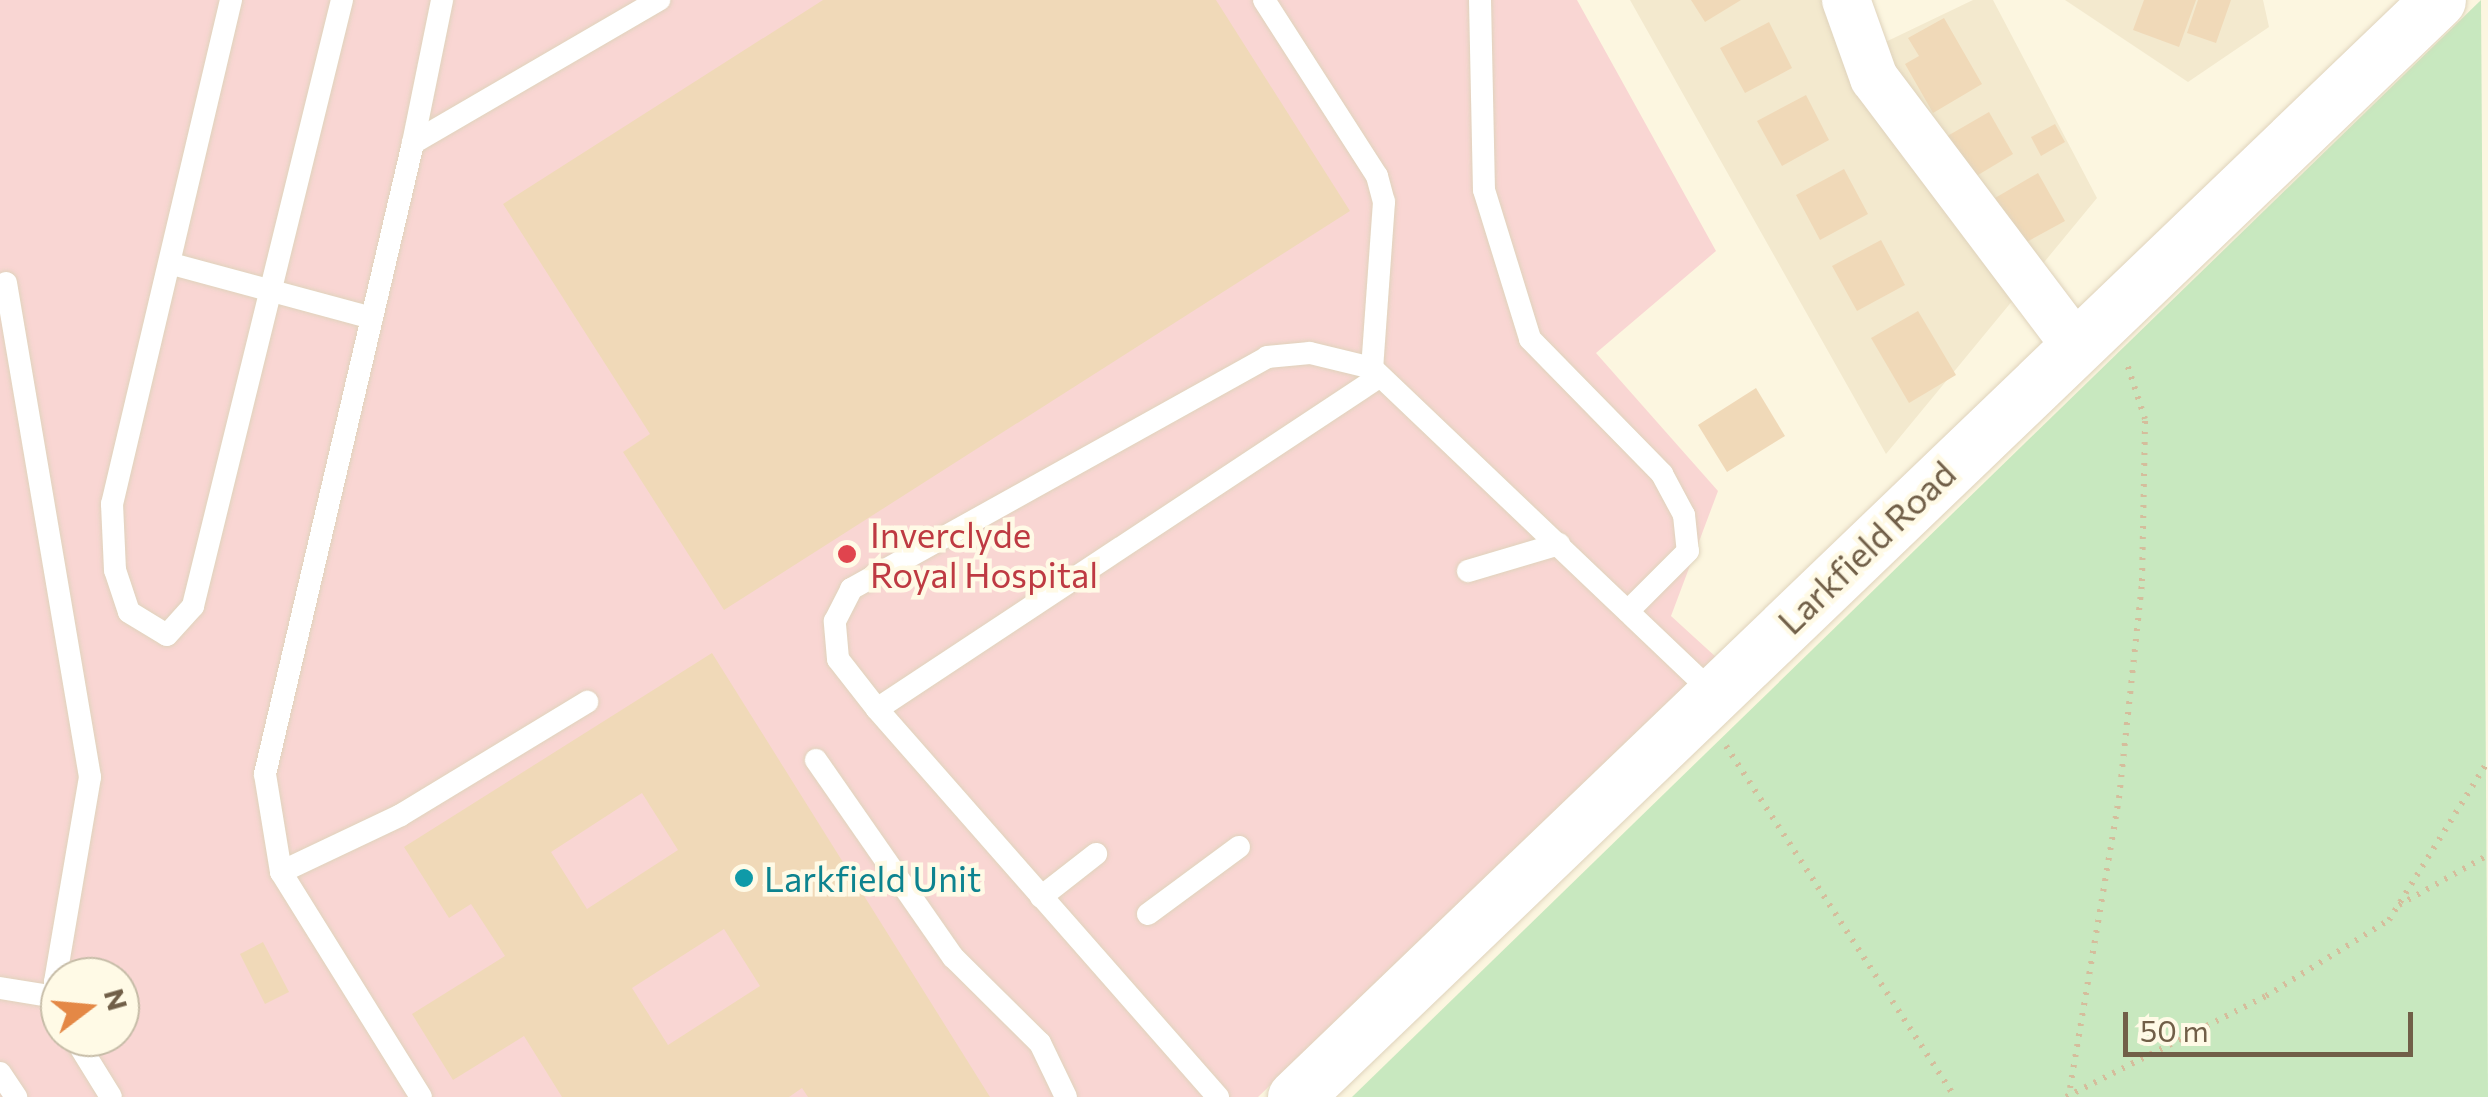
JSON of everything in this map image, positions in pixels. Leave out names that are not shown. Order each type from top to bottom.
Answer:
[{"type":"street","points":[[1846,0],[1874,78],[2092,329]]},
{"type":"street","name":"Larkfield Road","points":[[1295,1097],[2438,0]]},
{"type":"lane","points":[[231,0],[172,264],[112,504],[116,570],[130,612],[167,635],[193,606],[342,0]]},
{"type":"lane","points":[[421,1097],[281,872],[265,774],[413,143],[442,0]]},
{"type":"lane","points":[[413,143],[659,0]]},
{"type":"lane","points":[[1264,0],[1377,176],[1384,202],[1375,372]]},
{"type":"lane","points":[[1480,0],[1484,190],[1530,339],[1662,474],[1684,515],[1688,551],[1628,611]]},
{"type":"lane","points":[[172,264],[372,318]]},
{"type":"lane","points":[[6,283],[90,778],[65,957]]},
{"type":"lane","points":[[1218,1097],[876,709],[838,659],[835,621],[851,588],[1267,357],[1310,353],[1375,372],[1628,611],[1706,701]]},
{"type":"lane","points":[[876,709],[1375,372]]},
{"type":"lane","points":[[1468,570],[1559,544]]},
{"type":"lane","points":[[281,872],[401,815],[587,702]]},
{"type":"lane","points":[[816,760],[953,957],[1040,1043],[1066,1097]]},
{"type":"lane","points":[[1148,914],[1240,847]]},
{"type":"lane","points":[[1042,896],[1096,854]]},
{"type":"lane","points":[[0,988],[40,1000]]},
{"type":"lane","points":[[86,1057],[111,1097]]},
{"type":"lane","points":[[0,1073],[16,1097]]},
{"type":"path","points":[[2066,1097],[2120,798],[2142,582],[2145,419],[2092,329]]},
{"type":"path","points":[[1706,701],[1955,1097]]},
{"type":"path","points":[[2398,906],[2488,761]]},
{"type":"path","points":[[2070,1088],[2266,996],[2398,906],[2488,855]]},
{"type":"shaded area","name":"Inverclyde Royal Hospital","points":[[0,0],[1577,0],[1716,251],[1596,353],[1718,491],[1671,616],[1717,658],[1258,1097],[0,1097]]},
{"type":"shaded area","points":[[1630,0],[1850,0],[1873,48],[1973,0],[1993,0],[2097,198],[1886,454]]},
{"type":"shaded area","points":[[2065,0],[2263,0],[2269,27],[2188,82]]},
{"type":"green space","points":[[2481,0],[2488,1097],[1352,1097]]},
{"type":"building","points":[[823,0],[1216,0],[1350,211],[724,610],[623,452],[650,434],[503,204]]},
{"type":"building","points":[[1691,0],[1741,0],[1705,22]]},
{"type":"building","points":[[2144,0],[2196,0],[2179,47],[2133,30]]},
{"type":"building","points":[[2198,0],[2231,0],[2216,43],[2187,33]]},
{"type":"building","points":[[1944,18],[1982,84],[1933,113],[1905,64],[1919,56],[1908,38]]},
{"type":"building","points":[[1769,22],[1792,68],[1745,93],[1720,48]]},
{"type":"building","points":[[1806,95],[1829,140],[1782,166],[1757,121]]},
{"type":"building","points":[[1989,112],[2013,154],[1968,181],[1944,138]]},
{"type":"building","points":[[2055,124],[2065,142],[2041,156],[2031,137]]},
{"type":"building","points":[[1844,169],[1868,214],[1820,240],[1796,195]]},
{"type":"building","points":[[2038,173],[2065,221],[2021,245],[1995,198]]},
{"type":"building","points":[[1881,240],[1905,285],[1857,311],[1832,266]]},
{"type":"building","points":[[1918,311],[1956,375],[1909,403],[1871,338]]},
{"type":"building","points":[[1756,388],[1785,436],[1727,472],[1698,425]]},
{"type":"building","name":"Larkfield Unit","points":[[712,653],[990,1097],[808,1097],[802,1088],[789,1097],[562,1097],[524,1036],[453,1080],[412,1014],[505,956],[471,904],[449,918],[404,847]],"holes":[[[642,793],[678,850],[587,909],[551,852]],[[724,929],[760,986],[668,1045],[632,988]]]},
{"type":"building","points":[[263,942],[289,992],[265,1004],[240,954]]},
{"type":"place","name":"Inverclyde Royal Hospital","points":[[847,554]]},
{"type":"place","name":"Larkfield Unit","points":[[744,878]]}]
